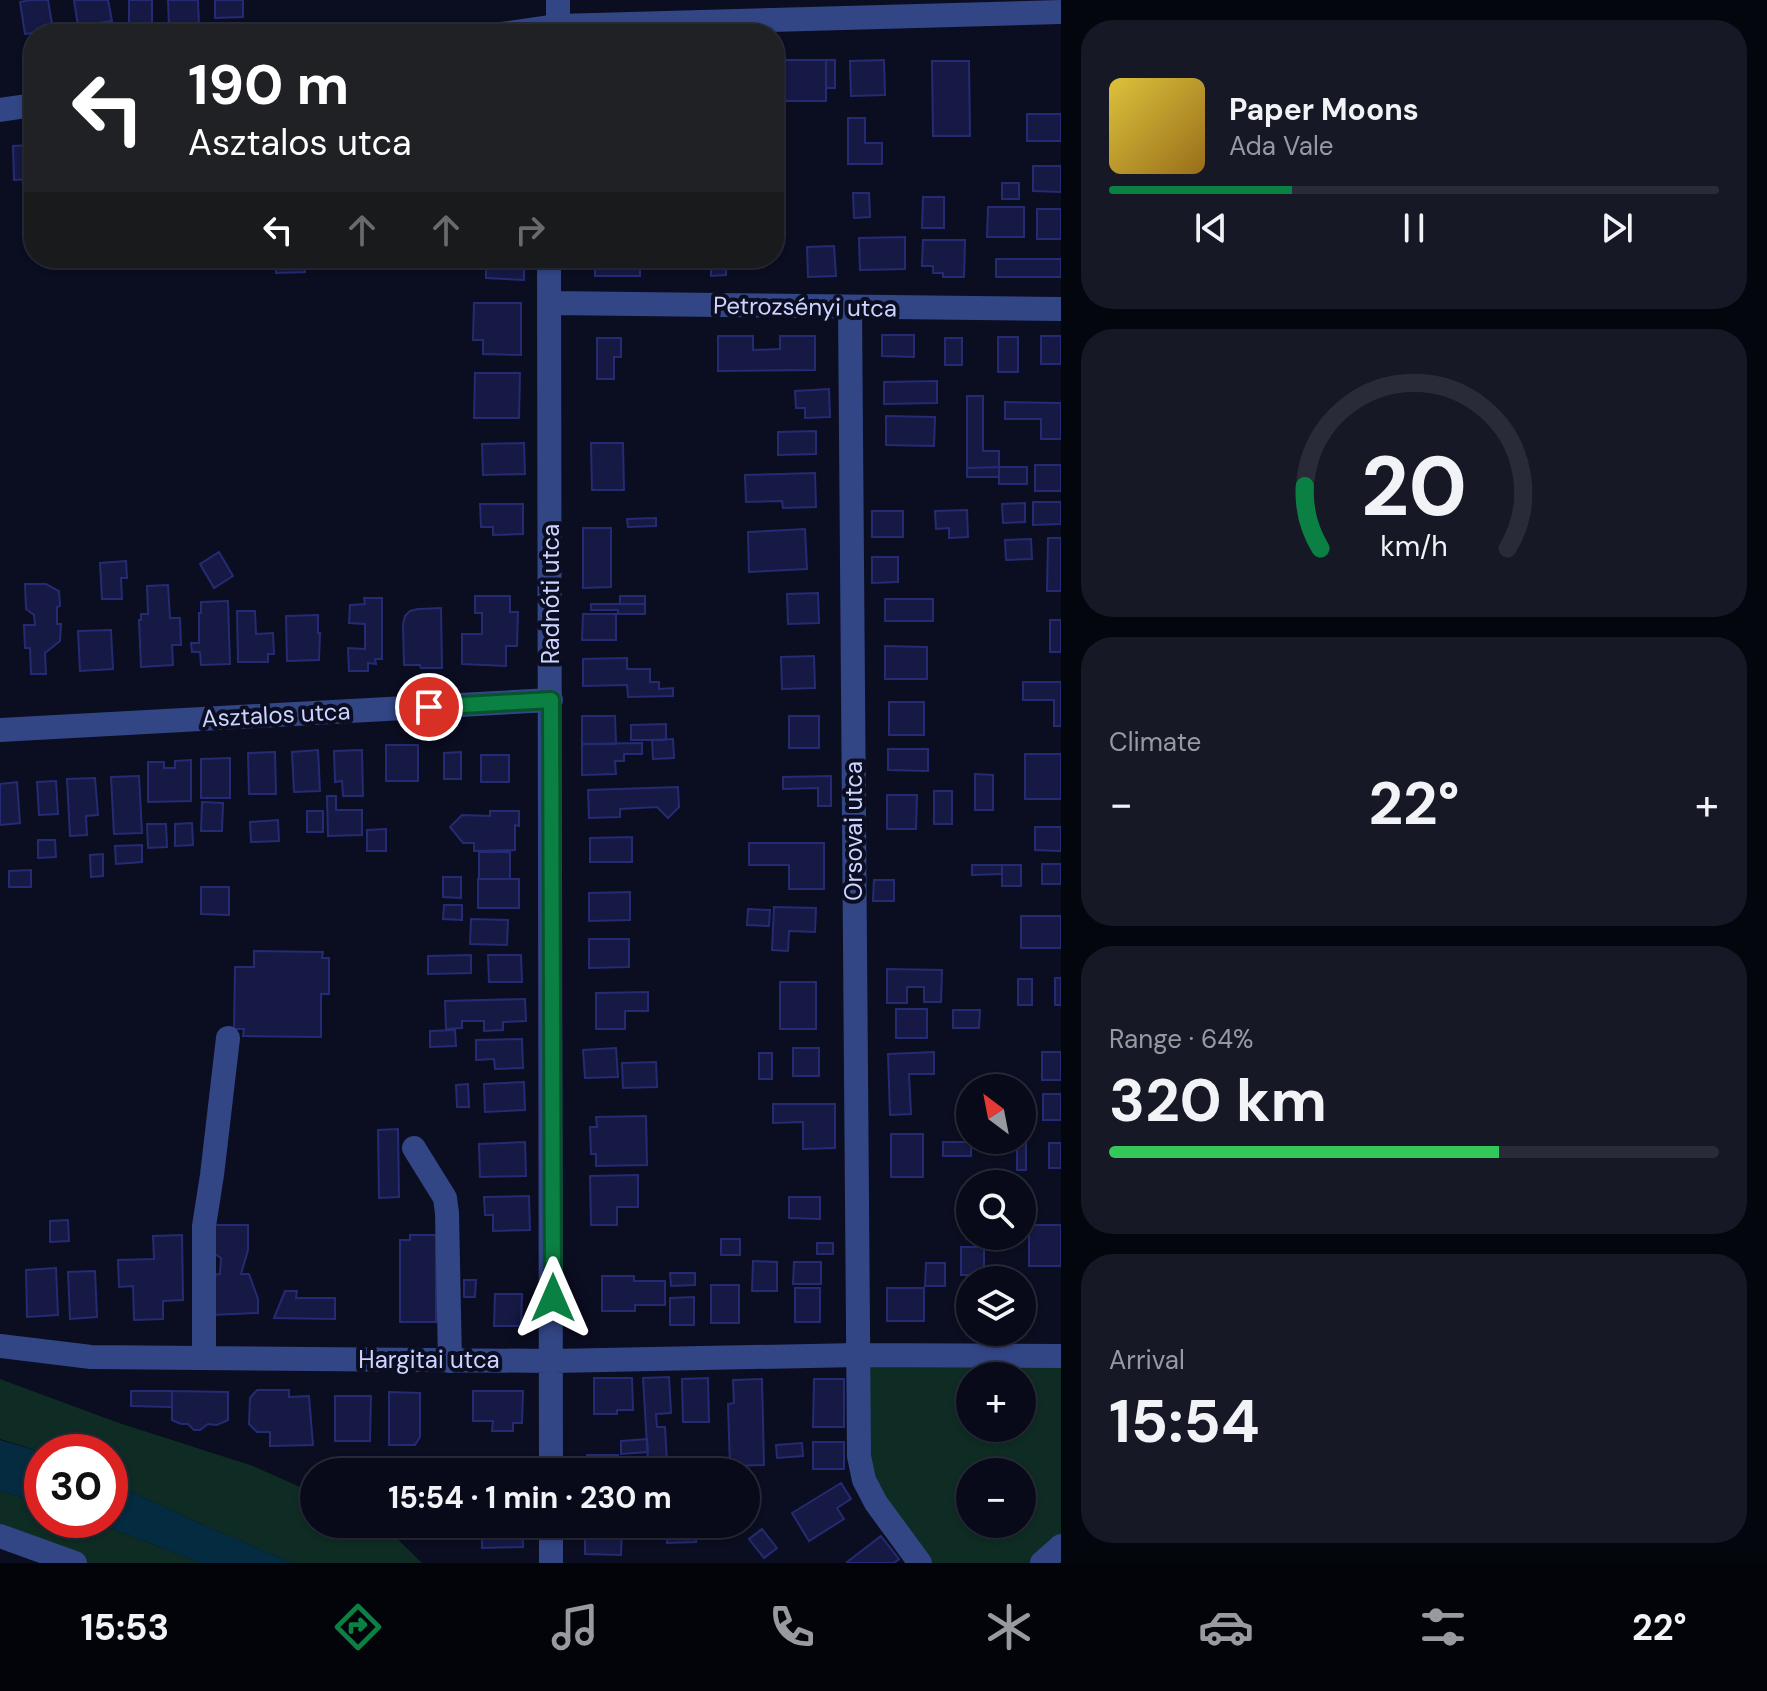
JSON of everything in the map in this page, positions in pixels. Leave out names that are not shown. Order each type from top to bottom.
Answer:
[{"type":"street","points":[[552,24],[558,0]]},
{"type":"street","points":[[583,24],[659,12],[1028,6],[1061,12]]},
{"type":"street","points":[[0,110],[24,106]]},
{"type":"street","name":"Radnóti utca","points":[[549,268],[551,1458]]},
{"type":"street","name":"Petrozsényi utca","points":[[550,303],[1061,309]]},
{"type":"street","name":"Orsovai utca","points":[[850,307],[859,1456],[864,1480],[876,1503],[920,1563]]},
{"type":"street","name":"Asztalos utca","points":[[0,730],[551,700]]},
{"type":"street","points":[[204,1358],[204,1226],[228,1038]]},
{"type":"street","points":[[414,1148],[445,1198],[450,1361]]},
{"type":"street","name":"Hargitai utca","points":[[0,1346],[91,1357],[450,1361],[858,1355],[1061,1356]]},
{"type":"street","points":[[0,1536],[75,1563]]},
{"type":"street","points":[[551,1538],[551,1563]]},
{"type":"street","points":[[1042,1563],[1061,1546]]},
{"type":"green space","points":[[858,1355],[1061,1356],[1061,1563],[920,1563],[876,1503]]},
{"type":"green space","points":[[0,1379],[116,1422],[253,1466],[300,1487],[300,1538],[396,1538],[422,1563],[292,1563],[190,1519],[128,1490],[128,1434],[24,1434],[24,1446],[0,1439]]},
{"type":"green space","points":[[0,1491],[24,1498],[24,1538],[128,1538],[128,1535],[201,1563],[75,1563],[0,1536]]},
{"type":"water","points":[[0,1440],[24,1447],[24,1498],[0,1491]]},
{"type":"water","points":[[128,1490],[292,1563],[201,1563],[128,1535]]},
{"type":"building","points":[[48,0],[52,24],[24,24],[24,28],[20,2]]},
{"type":"building","points":[[74,0],[108,0],[112,21],[78,24]]},
{"type":"building","points":[[129,0],[152,0],[152,24],[129,24]]},
{"type":"building","points":[[168,0],[198,0],[199,24],[169,24]]},
{"type":"building","points":[[215,0],[243,0],[243,17],[215,18]]},
{"type":"building","points":[[784,60],[826,60],[826,101],[784,101]]},
{"type":"building","points":[[826,60],[835,60],[835,88],[826,88]]},
{"type":"building","points":[[884,60],[885,95],[851,96],[850,61]]},
{"type":"building","points":[[932,61],[969,61],[970,136],[933,136]]},
{"type":"building","points":[[1027,114],[1061,114],[1061,141],[1027,141]]},
{"type":"building","points":[[848,118],[865,118],[865,143],[882,143],[882,164],[848,164]]},
{"type":"building","points":[[24,145],[24,180],[14,180],[13,146]]},
{"type":"building","points":[[1033,166],[1061,166],[1061,192],[1033,191]]},
{"type":"building","points":[[1002,183],[1019,183],[1019,199],[1002,199]]},
{"type":"building","points":[[853,193],[869,193],[870,217],[854,218]]},
{"type":"building","points":[[923,197],[944,197],[944,228],[922,228]]},
{"type":"building","points":[[988,207],[1024,207],[1024,237],[987,237]]},
{"type":"building","points":[[1037,209],[1061,209],[1061,239],[1037,239]]},
{"type":"building","points":[[905,237],[905,269],[860,270],[859,238]]},
{"type":"building","points":[[923,240],[965,240],[964,277],[943,277],[943,273],[933,273],[933,266],[922,266]]},
{"type":"building","points":[[834,246],[836,276],[808,277],[807,247]]},
{"type":"building","points":[[996,259],[1061,259],[1061,277],[996,277]]},
{"type":"building","points":[[276,268],[305,268],[305,272],[276,273]]},
{"type":"building","points":[[486,268],[524,268],[524,280],[486,278]]},
{"type":"building","points":[[595,268],[640,268],[640,276],[595,276]]},
{"type":"building","points":[[711,268],[726,268],[726,275],[711,276]]},
{"type":"building","points":[[474,303],[521,303],[521,355],[483,354],[483,340],[473,340]]},
{"type":"building","points":[[882,335],[914,335],[914,357],[882,356]]},
{"type":"building","points":[[718,336],[753,336],[753,350],[780,349],[780,336],[815,336],[815,370],[718,371]]},
{"type":"building","points":[[1041,336],[1061,336],[1061,364],[1041,364]]},
{"type":"building","points":[[998,337],[1018,337],[1018,372],[998,372]]},
{"type":"building","points":[[597,338],[621,338],[621,357],[614,357],[614,379],[597,379]]},
{"type":"building","points":[[945,338],[962,338],[962,365],[945,365]]},
{"type":"building","points":[[475,373],[520,373],[519,418],[474,418]]},
{"type":"building","points":[[937,381],[937,403],[884,404],[884,382]]},
{"type":"building","points":[[829,389],[830,417],[805,418],[805,408],[796,408],[795,391]]},
{"type":"building","points":[[967,396],[983,396],[983,451],[999,451],[999,467],[967,468]]},
{"type":"building","points":[[1005,402],[1061,403],[1061,439],[1041,439],[1041,419],[1005,419]]},
{"type":"building","points":[[886,416],[935,417],[934,446],[886,445]]},
{"type":"building","points":[[816,431],[816,454],[778,455],[778,432]]},
{"type":"building","points":[[524,443],[525,474],[483,475],[482,444]]},
{"type":"building","points":[[591,443],[623,443],[624,490],[592,490]]},
{"type":"building","points":[[1035,465],[1061,465],[1061,491],[1035,491]]},
{"type":"building","points":[[999,467],[999,477],[967,477],[967,468]]},
{"type":"building","points":[[999,467],[1027,467],[1027,484],[999,484]]},
{"type":"building","points":[[815,473],[816,507],[783,508],[782,501],[746,502],[745,475]]},
{"type":"building","points":[[1033,502],[1061,502],[1061,524],[1033,525]]},
{"type":"building","points":[[1025,503],[1025,522],[1003,523],[1002,504]]},
{"type":"building","points":[[480,504],[523,504],[523,534],[493,535],[493,527],[481,527]]},
{"type":"building","points":[[967,510],[968,537],[949,538],[949,528],[936,529],[935,511]]},
{"type":"building","points":[[872,511],[903,511],[903,537],[872,537]]},
{"type":"building","points":[[656,518],[656,526],[628,527],[627,519]]},
{"type":"building","points":[[583,528],[611,528],[611,587],[583,588]]},
{"type":"building","points":[[805,529],[807,569],[749,572],[748,532]]},
{"type":"building","points":[[1048,538],[1061,538],[1061,591],[1047,591]]},
{"type":"building","points":[[1031,539],[1032,559],[1006,560],[1005,540]]},
{"type":"building","points":[[219,552],[233,576],[214,588],[200,564]]},
{"type":"building","points":[[872,557],[898,557],[898,582],[872,583]]},
{"type":"building","points":[[126,561],[127,578],[121,578],[122,599],[102,599],[100,563]]},
{"type":"building","points":[[25,584],[46,584],[59,591],[57,624],[61,624],[60,641],[45,653],[46,674],[31,674],[30,648],[25,648],[24,625],[35,625],[34,615],[26,609]]},
{"type":"building","points":[[168,585],[170,618],[180,618],[181,645],[172,645],[173,665],[141,667],[139,620],[141,614],[148,614],[147,586]]},
{"type":"building","points":[[818,593],[819,623],[788,624],[787,594]]},
{"type":"building","points":[[475,596],[510,596],[510,612],[518,612],[517,646],[506,646],[506,666],[462,664],[462,634],[482,634],[482,613],[475,613]]},
{"type":"building","points":[[620,596],[645,596],[645,604],[620,604]]},
{"type":"building","points":[[364,598],[382,598],[382,659],[375,659],[376,664],[368,663],[368,671],[349,671],[348,648],[365,649],[365,624],[349,623],[350,605],[365,604]]},
{"type":"building","points":[[885,599],[933,599],[933,621],[885,621]]},
{"type":"building","points":[[228,601],[230,664],[201,665],[200,652],[192,652],[191,643],[199,643],[201,602]]},
{"type":"building","points":[[591,604],[645,604],[645,614],[591,610]]},
{"type":"building","points":[[441,608],[442,668],[404,665],[405,616],[418,609]]},
{"type":"building","points":[[237,611],[255,611],[256,634],[273,633],[274,654],[268,654],[268,662],[238,662]]},
{"type":"building","points":[[583,614],[616,614],[616,640],[582,640]]},
{"type":"building","points":[[318,615],[319,660],[287,661],[286,616]]},
{"type":"building","points":[[1050,620],[1061,620],[1061,652],[1050,652]]},
{"type":"building","points":[[111,630],[113,669],[80,671],[78,631]]},
{"type":"building","points":[[885,646],[927,647],[927,679],[885,679]]},
{"type":"building","points":[[814,656],[815,688],[782,689],[781,657]]},
{"type":"building","points":[[627,658],[627,669],[650,669],[650,682],[659,682],[659,689],[673,688],[673,696],[628,697],[627,685],[583,686],[583,659]]},
{"type":"building","points":[[1023,682],[1061,682],[1061,726],[1054,726],[1054,700],[1023,700]]},
{"type":"building","points":[[889,702],[924,702],[924,735],[889,735]]},
{"type":"building","points":[[582,716],[615,716],[616,744],[582,744]]},
{"type":"building","points":[[789,716],[819,716],[819,748],[789,748]]},
{"type":"building","points":[[666,724],[666,740],[631,740],[631,725]]},
{"type":"building","points":[[673,739],[674,758],[653,759],[652,740]]},
{"type":"building","points":[[642,743],[642,754],[624,754],[624,761],[615,761],[616,774],[582,775],[582,744]]},
{"type":"building","points":[[386,745],[418,745],[418,781],[386,781]]},
{"type":"building","points":[[888,749],[928,749],[928,771],[888,770]]},
{"type":"building","points":[[318,750],[320,791],[294,792],[292,752]]},
{"type":"building","points":[[362,750],[363,796],[343,796],[342,781],[335,782],[334,751]]},
{"type":"building","points":[[275,752],[276,794],[249,794],[248,753]]},
{"type":"building","points":[[461,752],[461,779],[444,779],[444,753]]},
{"type":"building","points":[[1025,754],[1061,754],[1061,799],[1025,799]]},
{"type":"building","points":[[481,755],[509,755],[509,782],[481,782]]},
{"type":"building","points":[[230,758],[230,798],[201,798],[201,759]]},
{"type":"building","points":[[191,760],[191,801],[148,802],[148,762],[164,762],[164,768],[175,768],[175,761]]},
{"type":"building","points":[[975,774],[993,775],[993,810],[975,810]]},
{"type":"building","points":[[139,776],[142,833],[114,834],[111,777]]},
{"type":"building","points":[[831,776],[831,806],[818,806],[818,788],[783,789],[783,777]]},
{"type":"building","points":[[95,778],[98,815],[86,816],[87,835],[70,836],[67,779]]},
{"type":"building","points":[[56,781],[58,814],[39,815],[37,782]]},
{"type":"building","points":[[17,782],[20,823],[0,825],[0,784]]},
{"type":"building","points":[[678,787],[679,807],[668,818],[657,807],[620,809],[620,817],[589,818],[588,790]]},
{"type":"building","points":[[934,791],[952,791],[952,824],[934,824]]},
{"type":"building","points":[[887,795],[917,795],[916,829],[887,829]]},
{"type":"building","points":[[327,796],[336,796],[336,810],[362,810],[362,835],[328,836]]},
{"type":"building","points":[[202,802],[223,803],[222,831],[201,831]]},
{"type":"building","points":[[307,811],[323,811],[323,832],[307,832]]},
{"type":"building","points":[[490,811],[519,811],[519,826],[515,825],[515,850],[474,851],[474,843],[463,843],[450,827],[462,815],[490,816]]},
{"type":"building","points":[[278,820],[279,841],[251,842],[250,822]]},
{"type":"building","points":[[192,823],[193,845],[175,846],[175,824]]},
{"type":"building","points":[[147,824],[166,824],[167,847],[148,848]]},
{"type":"building","points":[[1035,827],[1061,827],[1061,851],[1035,850]]},
{"type":"building","points":[[386,829],[386,851],[367,851],[367,830]]},
{"type":"building","points":[[632,837],[632,862],[590,862],[590,838]]},
{"type":"building","points":[[38,840],[55,840],[56,857],[38,858]]},
{"type":"building","points":[[749,843],[824,843],[824,889],[789,889],[789,865],[749,865]]},
{"type":"building","points":[[142,845],[142,862],[116,864],[115,846]]},
{"type":"building","points":[[479,852],[510,852],[510,879],[479,879]]},
{"type":"building","points":[[103,854],[103,876],[91,877],[90,855]]},
{"type":"building","points":[[1042,864],[1061,864],[1061,884],[1042,884]]},
{"type":"building","points":[[972,865],[1002,865],[1002,874],[972,875]]},
{"type":"building","points":[[1002,865],[1021,865],[1021,886],[1002,886]]},
{"type":"building","points":[[31,870],[31,887],[9,887],[9,871]]},
{"type":"building","points":[[443,877],[461,877],[461,898],[443,897]]},
{"type":"building","points":[[478,879],[519,879],[519,908],[478,908]]},
{"type":"building","points":[[874,880],[894,880],[894,901],[873,901]]},
{"type":"building","points":[[201,887],[229,887],[229,915],[201,914]]},
{"type":"building","points":[[630,892],[630,920],[589,921],[589,893]]},
{"type":"building","points":[[444,905],[462,905],[462,920],[443,919]]},
{"type":"building","points":[[774,907],[816,908],[815,932],[789,931],[788,951],[772,950]]},
{"type":"building","points":[[748,909],[770,910],[769,926],[747,925]]},
{"type":"building","points":[[1021,916],[1061,916],[1061,948],[1021,948]]},
{"type":"building","points":[[471,919],[508,920],[507,945],[470,944]]},
{"type":"building","points":[[589,939],[629,939],[629,967],[589,968]]},
{"type":"building","points":[[254,951],[323,952],[322,958],[329,958],[329,994],[321,994],[321,1037],[243,1036],[244,1029],[234,1029],[235,967],[254,967]]},
{"type":"building","points":[[471,955],[471,973],[428,974],[428,956]]},
{"type":"building","points":[[488,955],[521,955],[522,982],[489,982]]},
{"type":"building","points":[[887,969],[942,970],[941,1002],[924,1002],[924,987],[907,987],[907,1003],[887,1003]]},
{"type":"building","points":[[1055,978],[1061,978],[1061,1005],[1055,1005]]},
{"type":"building","points":[[1018,979],[1032,979],[1032,1005],[1018,1005]]},
{"type":"building","points":[[780,982],[816,982],[816,1029],[780,1029]]},
{"type":"building","points":[[648,992],[648,1011],[625,1011],[625,1029],[596,1029],[596,993]]},
{"type":"building","points":[[525,999],[526,1021],[503,1022],[503,1030],[484,1031],[484,1021],[462,1021],[462,1028],[446,1029],[445,1001]]},
{"type":"building","points":[[896,1009],[927,1009],[927,1038],[896,1038]]},
{"type":"building","points":[[953,1010],[980,1010],[979,1028],[953,1028]]},
{"type":"building","points":[[455,1030],[456,1046],[430,1047],[430,1031]]},
{"type":"building","points":[[522,1039],[523,1068],[495,1069],[494,1059],[476,1060],[476,1040]]},
{"type":"building","points":[[616,1048],[618,1077],[585,1078],[583,1050]]},
{"type":"building","points":[[793,1048],[819,1048],[819,1076],[793,1076]]},
{"type":"building","points":[[934,1052],[934,1074],[909,1074],[911,1114],[890,1115],[888,1054]]},
{"type":"building","points":[[1042,1052],[1061,1052],[1061,1080],[1042,1080]]},
{"type":"building","points":[[759,1053],[772,1053],[772,1079],[759,1079]]},
{"type":"building","points":[[656,1062],[657,1087],[623,1088],[622,1063]]},
{"type":"building","points":[[524,1082],[525,1110],[485,1112],[484,1084]]},
{"type":"building","points":[[468,1084],[469,1107],[457,1107],[456,1085]]},
{"type":"building","points":[[1043,1094],[1061,1094],[1061,1120],[1043,1120]]},
{"type":"building","points":[[773,1104],[835,1104],[835,1148],[803,1149],[803,1122],[773,1123]]},
{"type":"building","points":[[646,1116],[647,1165],[596,1166],[596,1154],[591,1154],[590,1127],[597,1127],[596,1117]]},
{"type":"building","points":[[398,1129],[399,1197],[379,1198],[378,1130]]},
{"type":"building","points":[[891,1134],[923,1134],[923,1177],[891,1177]]},
{"type":"building","points":[[525,1142],[526,1176],[480,1177],[479,1144]]},
{"type":"building","points":[[943,1142],[956,1142],[956,1154],[971,1154],[971,1156],[943,1156]]},
{"type":"building","points":[[1049,1143],[1061,1143],[1061,1168],[1049,1168]]},
{"type":"building","points":[[1017,1154],[1026,1154],[1026,1170],[1017,1170]]},
{"type":"building","points":[[638,1175],[638,1207],[617,1207],[617,1225],[591,1225],[590,1176]]},
{"type":"building","points":[[529,1196],[530,1230],[493,1231],[493,1215],[485,1215],[484,1197]]},
{"type":"building","points":[[789,1197],[820,1197],[820,1219],[789,1218]]},
{"type":"building","points":[[68,1220],[69,1241],[50,1242],[50,1221]]},
{"type":"building","points":[[213,1225],[248,1225],[248,1250],[241,1274],[249,1274],[258,1299],[258,1313],[212,1315],[211,1275],[220,1274],[221,1258],[213,1253]]},
{"type":"building","points":[[1036,1225],[1061,1225],[1061,1266],[1029,1266],[1029,1250],[1036,1250]]},
{"type":"building","points":[[182,1235],[183,1300],[163,1301],[163,1319],[134,1320],[133,1286],[119,1287],[118,1260],[154,1259],[153,1236]]},
{"type":"building","points":[[410,1235],[436,1235],[436,1322],[400,1322],[400,1240],[410,1240]]},
{"type":"building","points":[[721,1239],[740,1239],[740,1255],[721,1255]]},
{"type":"building","points":[[817,1243],[833,1243],[833,1254],[817,1254]]},
{"type":"building","points":[[961,1250],[984,1250],[984,1266],[961,1266]]},
{"type":"building","points":[[753,1261],[777,1262],[777,1291],[752,1291]]},
{"type":"building","points":[[794,1262],[821,1262],[821,1284],[793,1284]]},
{"type":"building","points":[[926,1263],[945,1263],[945,1286],[925,1286]]},
{"type":"building","points":[[56,1268],[58,1315],[27,1317],[26,1270]]},
{"type":"building","points":[[95,1271],[97,1317],[70,1319],[68,1272]]},
{"type":"building","points":[[670,1273],[695,1273],[695,1285],[671,1286]]},
{"type":"building","points":[[602,1276],[634,1276],[634,1281],[665,1281],[665,1305],[635,1305],[635,1311],[602,1311]]},
{"type":"building","points":[[464,1280],[476,1280],[475,1297],[464,1297]]},
{"type":"building","points":[[711,1285],[739,1285],[739,1323],[711,1323]]},
{"type":"building","points":[[795,1288],[820,1288],[820,1322],[795,1322]]},
{"type":"building","points":[[887,1288],[924,1288],[924,1321],[887,1321]]},
{"type":"building","points":[[285,1291],[297,1291],[296,1298],[335,1298],[335,1319],[274,1318]]},
{"type":"building","points":[[495,1294],[522,1294],[521,1326],[494,1326]]},
{"type":"building","points":[[694,1297],[694,1325],[670,1325],[670,1298]]},
{"type":"building","points":[[669,1377],[671,1413],[656,1414],[657,1427],[665,1427],[667,1458],[648,1458],[643,1378]]},
{"type":"building","points":[[594,1378],[632,1378],[633,1410],[594,1414]]},
{"type":"building","points":[[708,1378],[709,1422],[683,1422],[682,1379]]},
{"type":"building","points":[[762,1379],[764,1465],[760,1465],[760,1458],[730,1458],[728,1404],[734,1403],[733,1380]]},
{"type":"building","points":[[814,1379],[844,1379],[844,1427],[813,1427]]},
{"type":"building","points":[[257,1390],[289,1390],[289,1397],[309,1396],[313,1445],[270,1446],[270,1432],[257,1432],[249,1424],[250,1398]]},
{"type":"building","points":[[131,1391],[172,1391],[172,1407],[131,1406]]},
{"type":"building","points":[[172,1391],[228,1392],[228,1420],[194,1430],[188,1424],[172,1420]]},
{"type":"building","points":[[473,1391],[523,1391],[522,1423],[513,1423],[513,1431],[492,1431],[493,1421],[473,1421]]},
{"type":"building","points":[[389,1392],[420,1393],[420,1437],[415,1445],[389,1445]]},
{"type":"building","points":[[335,1396],[371,1396],[370,1441],[335,1441]]},
{"type":"building","points":[[647,1439],[648,1452],[621,1454],[621,1441]]},
{"type":"building","points":[[813,1442],[844,1442],[844,1469],[813,1469]]},
{"type":"building","points":[[802,1443],[803,1456],[777,1458],[776,1445]]},
{"type":"building","points":[[587,1455],[618,1455],[618,1458],[587,1458]]},
{"type":"building","points":[[841,1483],[851,1499],[837,1508],[844,1519],[809,1541],[792,1513]]},
{"type":"building","points":[[762,1529],[777,1548],[764,1558],[749,1539],[760,1538]]},
{"type":"building","points":[[881,1536],[899,1559],[894,1563],[847,1562]]},
{"type":"building","points":[[482,1538],[523,1538],[523,1547],[482,1548]]},
{"type":"building","points":[[585,1538],[622,1538],[621,1555],[585,1554]]},
{"type":"building","points":[[667,1538],[696,1538],[696,1542],[667,1543]]},
{"type":"route","points":[[429,707],[551,700],[553,1298]]}]
